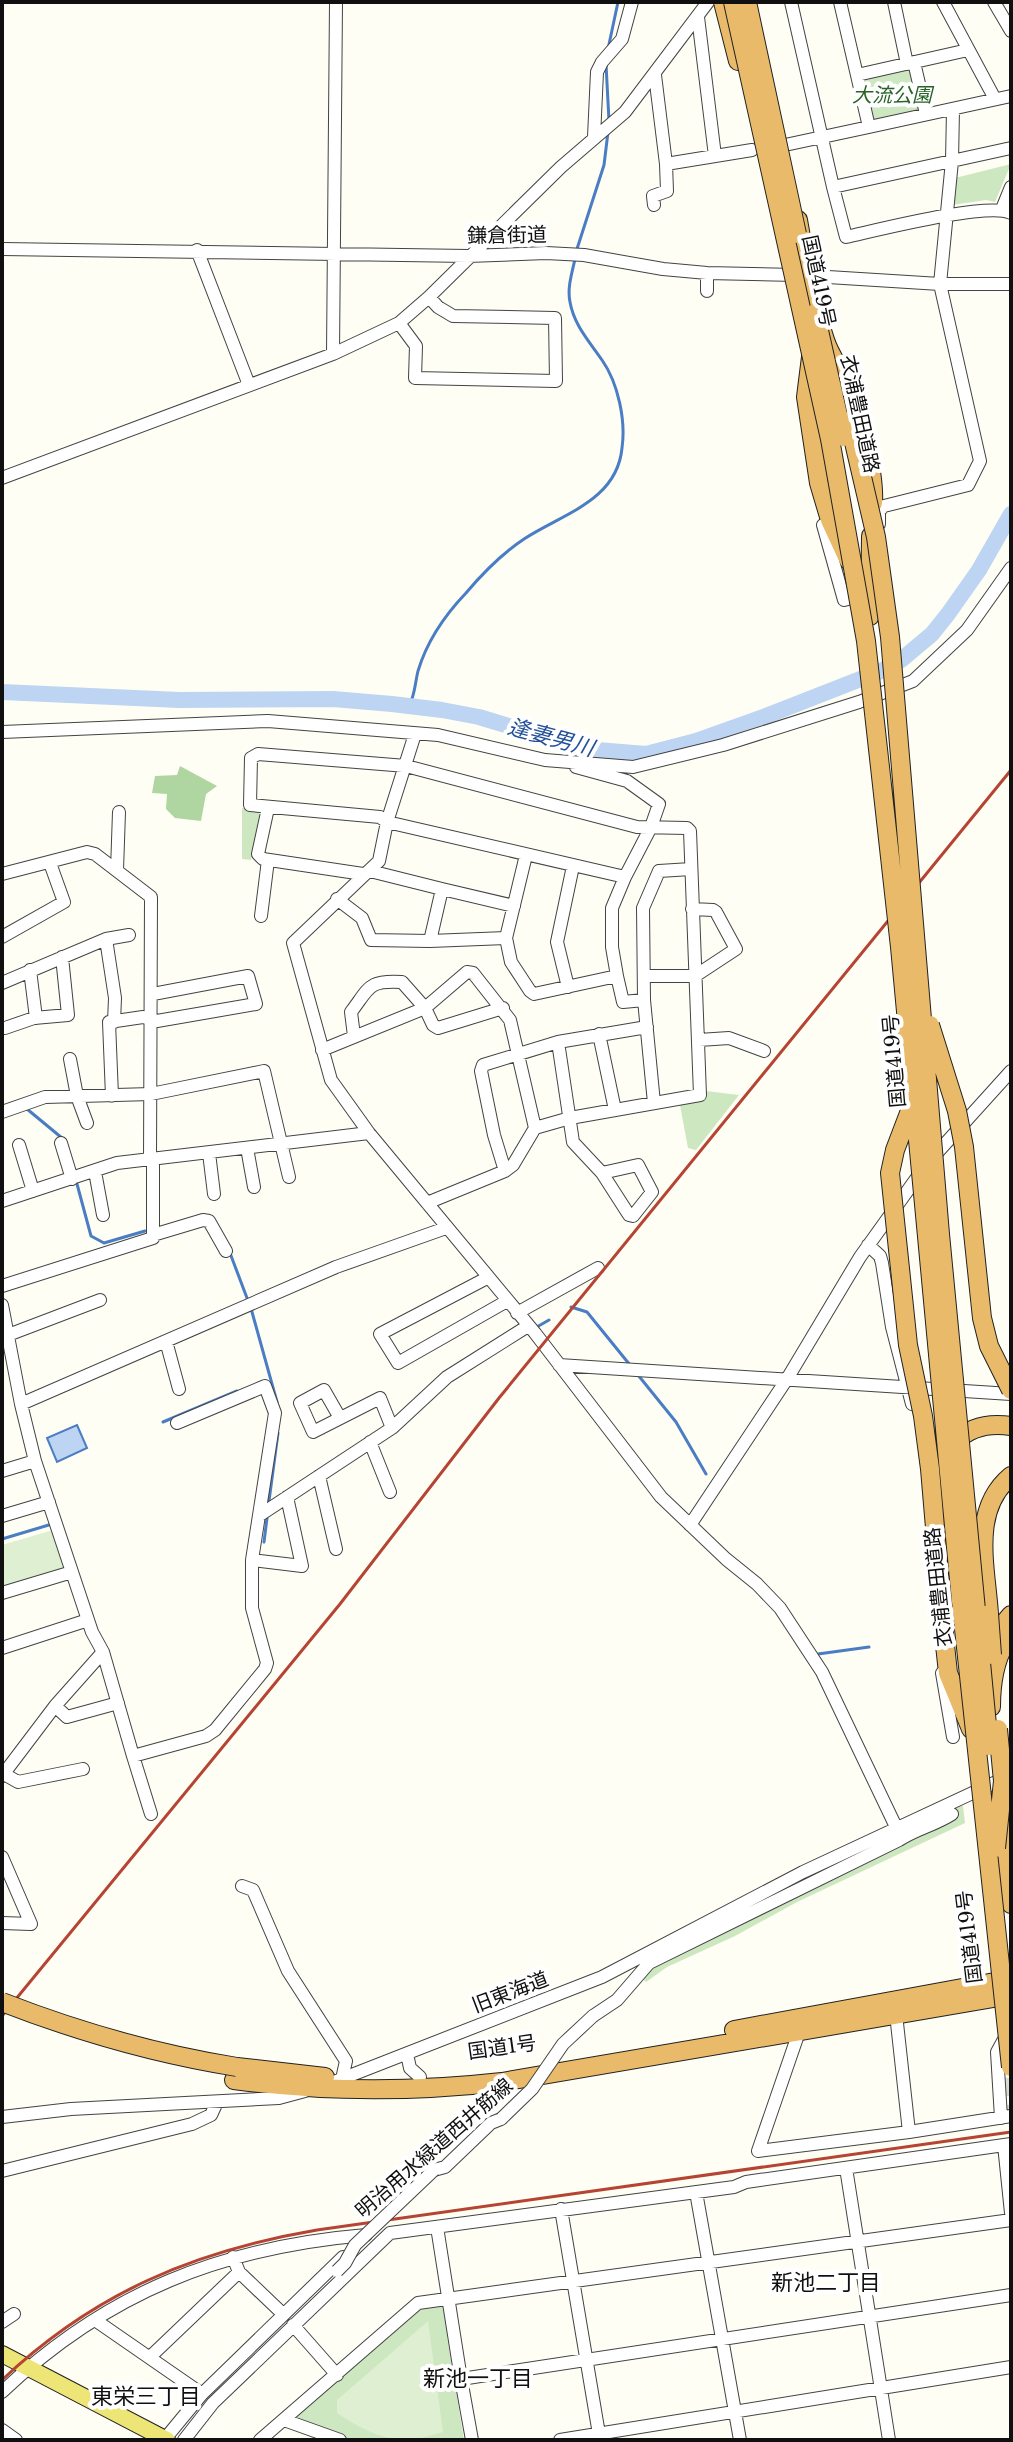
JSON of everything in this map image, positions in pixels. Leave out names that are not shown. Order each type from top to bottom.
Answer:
[{"type":"highway","name":"国道419号","points":[[723,2],[754,144],[831,356],[849,390],[872,479],[870,616],[896,836]]},
{"type":"highway","name":"衣浦豊田道路","points":[[733,2],[844,508],[917,975],[1006,1991]]},
{"type":"highway","name":"国道419号","points":[[750,2],[783,138],[810,346],[811,365],[806,397],[821,493],[870,616]]},
{"type":"highway","name":"衣浦豊田道路","points":[[750,2],[860,516],[876,616],[896,836],[913,1102],[961,1601],[992,1848],[1008,2072]]},
{"type":"highway","name":"衣浦豊田道路","points":[[831,356],[876,537],[890,637],[896,836]]},
{"type":"highway","name":"衣浦豊田道路","points":[[811,365],[877,788],[896,836]]},
{"type":"highway","name":"国道419号","points":[[907,953],[926,1165]]},
{"type":"highway","name":"衣浦豊田道路","points":[[917,975],[964,1147],[982,1318],[989,1346],[1011,1392]]},
{"type":"highway","name":"衣浦豊田道路","points":[[913,1102],[890,1173],[908,1345],[930,1469],[948,1673],[970,1722],[977,1790]]},
{"type":"highway","points":[[992,1848],[975,1801],[953,1637],[939,1474],[951,1447],[966,1433],[991,1424],[1011,1426]]},
{"type":"highway","name":"衣浦豊田道路","points":[[992,1848],[1003,1781],[984,1523],[988,1504],[996,1489],[1011,1476]]},
{"type":"highway","points":[[970,1722],[967,1697],[973,1669],[993,1633],[1011,1615]]},
{"type":"highway","points":[[1011,1634],[1003,1644],[1004,1655],[991,1687],[991,1714],[1004,1778],[1011,1904]]},
{"type":"highway","name":"国道419号","points":[[977,1790],[1006,1991],[1003,2041],[1008,2072]]},
{"type":"highway","name":"国道1号","points":[[2,2002],[70,2028],[236,2074],[318,2088],[388,2090],[452,2088],[502,2082],[799,2032],[1006,1991]]},
{"type":"highway","name":"国道1号","points":[[2,2015],[123,2056],[169,2068],[342,2079],[500,2071],[1006,1991]]},
{"type":"main road","points":[[2,2354],[171,2439]]},
{"type":"street","points":[[333,354],[336,2]]},
{"type":"street","points":[[594,137],[597,72],[622,39],[632,2]]},
{"type":"street","points":[[2,478],[333,354],[399,323],[594,137],[625,112],[708,2]]},
{"type":"street","points":[[791,2],[846,237],[948,216],[1007,211],[1011,187]]},
{"type":"street","points":[[840,2],[869,127]]},
{"type":"street","points":[[894,2],[926,114]]},
{"type":"street","points":[[943,2],[995,99]]},
{"type":"street","points":[[994,2],[1011,31]]},
{"type":"street","points":[[698,17],[715,156]]},
{"type":"street","points":[[857,75],[968,50]]},
{"type":"street","points":[[654,205],[653,196],[667,191],[655,75]]},
{"type":"street","points":[[666,164],[715,156],[783,138],[821,138],[1011,96]]},
{"type":"street","points":[[875,592],[889,588],[879,511],[884,506],[968,485],[980,461],[940,284],[948,216],[953,110]]},
{"type":"street","points":[[833,187],[1011,148]]},
{"type":"street","name":"鎌倉街道","points":[[2,249],[468,256],[546,253],[584,255],[663,269],[707,273],[802,275],[940,284],[1011,284]]},
{"type":"street","points":[[197,250],[249,385]]},
{"type":"street","points":[[707,273],[707,291]]},
{"type":"street","points":[[399,323],[416,346],[415,378],[556,381],[555,318],[453,316],[429,297]]},
{"type":"street","points":[[821,522],[827,531],[844,600],[855,597]]},
{"type":"street","points":[[2,732],[268,721],[438,735],[545,760],[633,767],[723,745],[869,699],[913,681],[967,630],[1011,568]]},
{"type":"street","points":[[415,734],[387,822],[379,861],[293,943],[331,1080],[369,1133],[528,1326],[661,1497],[757,1584],[798,1631],[822,1672],[896,1827]]},
{"type":"street","points":[[535,1128],[570,1118],[700,1095],[690,831],[687,828],[637,827],[406,766],[258,754],[251,758],[250,805],[380,817],[387,822],[625,877]]},
{"type":"street","points":[[567,763],[591,773],[627,781],[659,804],[612,908],[612,947],[623,1002],[644,1000]]},
{"type":"street","points":[[633,767],[641,792]]},
{"type":"street","points":[[268,808],[258,854],[268,860],[366,872],[514,906]]},
{"type":"street","points":[[117,870],[119,812]]},
{"type":"street","points":[[2,874],[87,852],[95,854],[151,897],[153,1235]]},
{"type":"street","points":[[526,855],[506,938],[511,962],[534,994],[617,976]]},
{"type":"street","points":[[261,916],[268,860]]},
{"type":"street","points":[[2,937],[64,902],[50,863]]},
{"type":"street","points":[[568,987],[557,942],[573,866]]},
{"type":"street","points":[[654,1103],[644,1000],[643,908],[659,871],[691,869]]},
{"type":"street","points":[[430,941],[442,889]]},
{"type":"street","points":[[337,899],[362,918],[371,940],[506,938]]},
{"type":"street","points":[[645,976],[695,976],[736,949],[716,912],[692,909]]},
{"type":"street","points":[[2,983],[106,939],[129,935]]},
{"type":"street","points":[[106,939],[115,998],[114,1022]]},
{"type":"street","points":[[5,1028],[36,1018],[68,1015],[62,957]]},
{"type":"street","points":[[30,970],[36,1018]]},
{"type":"street","points":[[322,1050],[425,1008],[467,972],[473,973],[503,1008],[510,1020],[535,1128],[513,1165],[505,1171],[427,1203]]},
{"type":"street","points":[[112,1096],[109,1022],[150,1018],[157,1021],[256,1004],[248,976],[153,994]]},
{"type":"street","points":[[354,1036],[351,1012],[371,985],[381,981],[402,982],[438,1028],[503,1008]]},
{"type":"street","points":[[505,1171],[494,1135],[481,1071],[483,1065],[558,1042],[647,1027]]},
{"type":"street","points":[[599,1034],[615,1110]]},
{"type":"street","points":[[699,1040],[729,1038],[764,1051]]},
{"type":"street","points":[[558,1042],[573,1142],[602,1173],[629,1215],[633,1216],[652,1192],[638,1165],[602,1173]]},
{"type":"street","points":[[70,1059],[77,1096],[87,1123]]},
{"type":"street","points":[[2,1112],[45,1097],[151,1094],[264,1071],[289,1177]]},
{"type":"street","points":[[690,1525],[787,1379],[868,1245],[926,1165],[1011,1071]]},
{"type":"street","points":[[2,1201],[117,1163],[369,1133]]},
{"type":"street","points":[[61,1143],[72,1179]]},
{"type":"street","points":[[19,1145],[33,1191]]},
{"type":"street","points":[[247,1148],[254,1187]]},
{"type":"street","points":[[209,1153],[214,1194]]},
{"type":"street","points":[[93,1172],[103,1215]]},
{"type":"street","points":[[2,1286],[203,1220],[209,1221],[226,1251]]},
{"type":"street","points":[[21,1404],[336,1267],[446,1228]]},
{"type":"street","points":[[868,1245],[880,1256],[882,1263],[885,1295],[920,1447],[935,1619],[953,1737]]},
{"type":"street","points":[[517,1313],[598,1268]]},
{"type":"street","points":[[487,1278],[380,1334],[398,1363],[507,1301]]},
{"type":"street","points":[[8,1335],[100,1300]]},
{"type":"street","points":[[2,1305],[35,1461],[88,1620],[103,1652],[151,1814]]},
{"type":"street","points":[[260,1515],[392,1428],[447,1377],[528,1326]]},
{"type":"street","points":[[166,1341],[179,1389]]},
{"type":"street","points":[[559,1365],[1011,1392]]},
{"type":"street","points":[[133,1756],[206,1736],[215,1730],[267,1663],[252,1608],[252,1560],[275,1413],[265,1386],[177,1423]]},
{"type":"street","points":[[340,1418],[380,1398],[392,1428]]},
{"type":"street","points":[[370,1442],[390,1492]]},
{"type":"street","points":[[2,1471],[35,1461]]},
{"type":"street","points":[[319,1476],[336,1549]]},
{"type":"street","points":[[252,1560],[302,1566],[287,1497]]},
{"type":"street","points":[[2,1516],[49,1502]]},
{"type":"street","points":[[2,1593],[72,1572]]},
{"type":"street","points":[[2,1648],[88,1620]]},
{"type":"street","points":[[83,1769],[18,1782],[3,1775],[55,1706],[103,1652]]},
{"type":"street","points":[[55,1706],[67,1717],[118,1703]]},
{"type":"street","name":"旧東海道","points":[[2,2117],[71,2109],[279,2098],[318,2088],[602,1977],[803,1872],[1004,1778]]},
{"type":"street","name":"明治用水緑道西井筋線","points":[[171,2439],[211,2393],[345,2263],[355,2245],[434,2170],[445,2167],[491,2123],[501,2119],[532,2089],[563,2044],[593,2016],[617,2000],[649,1963],[916,1829],[952,1814]]},
{"type":"street","points":[[2,1857],[31,1924],[2,1923]]},
{"type":"street","points":[[242,1886],[253,1890],[288,1971],[346,2061],[342,2079]]},
{"type":"street","points":[[896,2014],[909,2132]]},
{"type":"street","points":[[799,2032],[758,2151],[1006,2117],[997,2052],[1003,2041]]},
{"type":"street","points":[[407,2054],[410,2068],[420,2077]]},
{"type":"street","points":[[2,2171],[192,2124],[211,2115],[217,2102]]},
{"type":"street","points":[[171,2439],[213,2403],[390,2233],[696,2192],[1008,2144],[1011,2213]]},
{"type":"street","points":[[846,2168],[889,2440]]},
{"type":"street","points":[[696,2192],[740,2440]]},
{"type":"street","points":[[561,2209],[599,2436]]},
{"type":"street","points":[[260,2440],[418,2303],[1011,2220]]},
{"type":"street","points":[[437,2227],[472,2440]]},
{"type":"street","points":[[2,2392],[29,2368],[95,2320],[155,2285],[233,2257],[301,2242],[366,2235],[202,2394],[171,2439]]},
{"type":"street","points":[[233,2257],[239,2272],[283,2314]]},
{"type":"street","points":[[150,2357],[239,2272]]},
{"type":"street","points":[[461,2379],[1011,2295]]},
{"type":"street","points":[[2,2322],[14,2314]]},
{"type":"street","points":[[95,2320],[202,2394]]},
{"type":"street","points":[[293,2325],[337,2375]]},
{"type":"street","points":[[560,2440],[1011,2367]]},
{"type":"street","points":[[284,2420],[340,2440]]},
{"type":"street","points":[[2,2430],[16,2440]]},
{"type":"green space","name":"大流公園","points":[[910,68],[919,112],[874,122],[864,80]]},
{"type":"green space","points":[[1011,164],[995,202],[986,200],[952,205],[951,179]]},
{"type":"green space","points":[[180,766],[217,786],[206,794],[201,821],[175,818],[166,809],[167,794],[152,793],[155,776],[177,775]]},
{"type":"green space","points":[[242,808],[260,811],[251,860],[242,859]]},
{"type":"green space","points":[[706,1091],[739,1095],[696,1150],[688,1148],[680,1105],[706,1099]]},
{"type":"green space","points":[[53,1530],[67,1571],[2,1591],[2,1545]]},
{"type":"green space","points":[[959,1805],[963,1806],[965,1823],[797,1902],[735,1936],[667,1967],[646,1982],[639,1975],[640,1962],[789,1884]]},
{"type":"green space","points":[[419,2305],[444,2306],[450,2334],[447,2336],[464,2440],[353,2440],[297,2418]]},
{"type":"green space","points":[[428,2321],[443,2432],[413,2440],[395,2439],[369,2431],[337,2413],[337,2400]]},
{"type":"water","points":[[77,1425],[87,1448],[57,1462],[47,1438]]},
{"type":"waterway","points":[[608,49],[618,2]]},
{"type":"waterway","points":[[606,64],[609,121]]},
{"type":"waterway","points":[[576,252],[604,165],[608,132]]},
{"type":"waterway","points":[[409,706],[426,649],[458,601],[516,545],[599,493],[618,466],[623,437],[620,402],[608,369],[572,310],[569,291],[575,259]]},
{"type":"waterway","name":"逢妻男川","points":[[2,692],[179,700],[333,699],[392,704],[479,717],[585,749],[646,754],[696,741],[766,716],[881,671],[901,660],[932,634],[948,614],[979,570],[1011,514]]},
{"type":"waterway","points":[[27,1109],[62,1138]]},
{"type":"waterway","points":[[77,1184],[91,1236],[104,1243],[145,1231]]},
{"type":"waterway","points":[[230,1253],[247,1298]]},
{"type":"waterway","points":[[571,1307],[587,1312],[630,1365]]},
{"type":"waterway","points":[[252,1312],[277,1402]]},
{"type":"waterway","points":[[535,1328],[549,1320]]},
{"type":"waterway","points":[[638,1375],[676,1422],[706,1474]]},
{"type":"waterway","points":[[163,1422],[237,1391]]},
{"type":"waterway","points":[[269,1501],[278,1433]]},
{"type":"waterway","points":[[264,1542],[267,1518]]},
{"type":"waterway","points":[[2,1539],[52,1524]]},
{"type":"waterway","points":[[818,1654],[869,1647]]},
{"type":"tunnel","points":[[1006,2078],[1011,2132]]},
{"type":"railway","points":[[2,2016],[340,1604],[499,1398],[1011,770]]},
{"type":"railway","points":[[2,2380],[73,2323],[148,2280],[229,2250],[272,2239],[317,2230],[1011,2132]]},
{"type":"district","name":"新池二丁目","points":[[826,2282]]},
{"type":"district","name":"新池一丁目","points":[[478,2378]]},
{"type":"district","name":"東栄三丁目","points":[[146,2396]]}]
